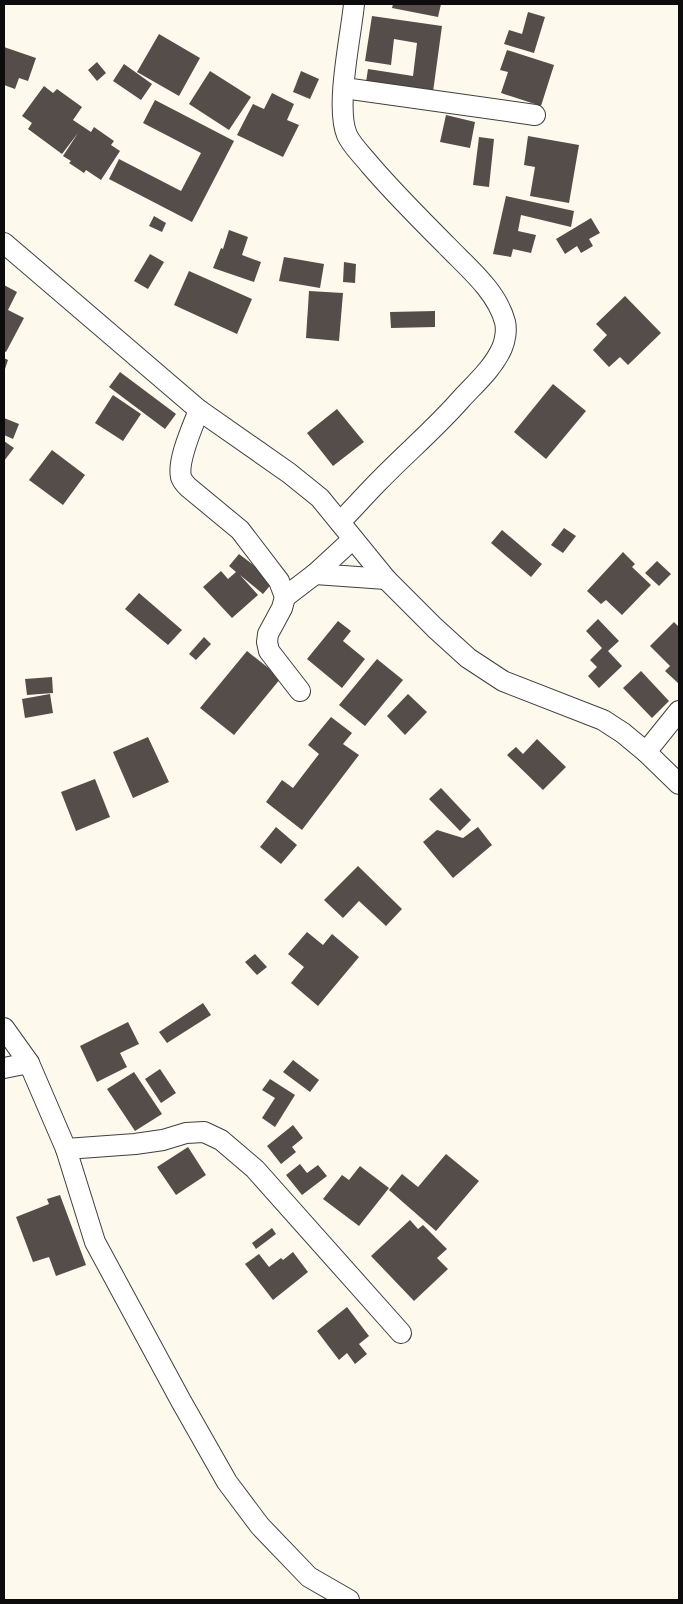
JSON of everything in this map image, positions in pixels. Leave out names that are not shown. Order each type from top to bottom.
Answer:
[{"type":"street","points":[[340,522],[379,481],[439,424],[491,367],[502,347],[506,333],[506,323],[500,309],[482,284],[378,174],[352,143],[347,134],[344,123],[344,88],[354,4]]},
{"type":"street","points":[[344,88],[535,115]]},
{"type":"street","points":[[4,243],[199,410],[289,473],[320,498],[386,579],[434,628],[475,663],[503,681],[603,720],[623,733],[646,752],[679,784]]},
{"type":"street","points":[[199,410],[183,457],[181,478],[188,487],[240,530],[280,581],[285,597],[282,608],[268,634],[267,642],[269,651],[300,691]]},
{"type":"street","points":[[285,597],[315,574],[353,540]]},
{"type":"street","points":[[315,574],[386,579]]},
{"type":"street","points":[[646,752],[679,710]]},
{"type":"street","points":[[4,1028],[29,1063],[66,1149],[95,1242],[227,1482],[260,1526],[309,1577],[349,1600]]},
{"type":"street","points":[[4,1068],[29,1063]]},
{"type":"street","points":[[66,1149],[135,1144],[162,1140],[186,1133],[204,1132],[221,1140],[256,1169],[401,1333]]},
{"type":"building","points":[[393,4],[441,4],[438,17],[392,8]]},
{"type":"building","points":[[528,12],[545,17],[534,53],[504,44],[509,30],[522,34]]},
{"type":"building","points":[[372,16],[442,26],[433,92],[366,82],[368,69],[413,76],[417,43],[394,39],[391,65],[365,61]]},
{"type":"building","points":[[159,34],[200,58],[179,96],[137,72]]},
{"type":"building","points":[[4,47],[36,58],[28,81],[19,78],[15,89],[4,85]]},
{"type":"building","points":[[507,50],[554,65],[541,106],[501,93],[508,72],[500,70]]},
{"type":"building","points":[[97,62],[106,73],[97,81],[88,70]]},
{"type":"building","points":[[124,64],[152,84],[141,100],[113,81]]},
{"type":"building","points":[[210,71],[251,97],[229,130],[189,104]]},
{"type":"building","points":[[301,71],[319,79],[310,99],[293,92]]},
{"type":"building","points":[[44,86],[53,93],[57,89],[82,107],[73,120],[91,132],[94,127],[114,141],[111,145],[120,151],[101,180],[86,170],[84,173],[69,163],[71,161],[63,156],[78,133],[62,154],[28,129],[32,123],[22,116]]},
{"type":"building","points":[[272,93],[294,104],[287,120],[299,125],[283,157],[237,135],[253,104],[264,109]]},
{"type":"building","points":[[155,100],[234,141],[192,222],[109,179],[119,159],[181,191],[201,153],[143,123]]},
{"type":"building","points":[[446,115],[475,122],[470,148],[440,142]]},
{"type":"building","points":[[528,136],[579,145],[569,203],[530,196],[535,167],[524,165]]},
{"type":"building","points":[[479,137],[494,139],[489,187],[473,185]]},
{"type":"building","points":[[506,196],[574,211],[571,227],[521,215],[518,231],[536,235],[531,253],[513,249],[511,257],[493,254]]},
{"type":"building","points":[[154,216],[166,223],[162,232],[149,226]]},
{"type":"building","points":[[591,218],[600,233],[589,239],[593,246],[581,253],[577,246],[565,254],[556,239]]},
{"type":"building","points":[[229,230],[248,237],[242,255],[261,262],[254,282],[213,268],[221,248],[223,249]]},
{"type":"building","points":[[150,254],[164,262],[148,289],[134,281]]},
{"type":"building","points":[[284,257],[324,264],[320,288],[279,281]]},
{"type":"building","points":[[344,262],[356,264],[355,283],[343,282]]},
{"type":"building","points":[[189,271],[252,299],[237,334],[174,305]]},
{"type":"building","points":[[4,285],[17,292],[8,310],[24,318],[6,352],[4,351]]},
{"type":"building","points":[[309,291],[343,293],[339,341],[306,338]]},
{"type":"building","points":[[625,296],[661,333],[628,365],[620,357],[609,367],[593,350],[607,335],[596,324]]},
{"type":"building","points":[[435,311],[435,327],[391,328],[390,312]]},
{"type":"building","points":[[4,358],[8,360],[4,372]]},
{"type":"building","points":[[120,372],[176,414],[165,429],[109,387]]},
{"type":"building","points":[[553,384],[586,411],[546,459],[514,432]]},
{"type":"building","points":[[113,395],[141,414],[123,441],[95,423]]},
{"type":"building","points":[[337,409],[364,442],[333,466],[307,433]]},
{"type":"building","points":[[4,418],[19,424],[13,439],[4,435]]},
{"type":"building","points":[[4,441],[14,448],[4,461]]},
{"type":"building","points":[[52,450],[85,475],[63,505],[29,480]]},
{"type":"building","points":[[564,528],[576,536],[563,553],[551,545]]},
{"type":"building","points":[[502,530],[542,564],[531,577],[491,543]]},
{"type":"building","points":[[623,552],[635,564],[632,567],[651,585],[622,615],[606,600],[601,604],[587,591]]},
{"type":"building","points":[[239,554],[274,581],[263,594],[240,575],[258,595],[232,618],[203,587],[221,571],[228,579],[236,572],[229,566]]},
{"type":"building","points":[[657,561],[671,574],[659,586],[645,573]]},
{"type":"building","points":[[139,593],[182,630],[168,645],[125,609]]},
{"type":"building","points":[[598,619],[619,641],[608,651],[622,666],[599,688],[588,676],[597,667],[590,660],[602,648],[586,631]]},
{"type":"building","points":[[338,621],[351,631],[343,641],[365,659],[342,688],[307,659]]},
{"type":"building","points":[[674,622],[679,627],[678,683],[665,671],[670,666],[650,646]]},
{"type":"building","points":[[204,637],[211,644],[196,660],[189,654]]},
{"type":"building","points":[[247,651],[281,678],[234,735],[200,708]]},
{"type":"building","points":[[377,659],[403,680],[365,726],[339,705]]},
{"type":"building","points":[[641,671],[669,701],[652,718],[623,688]]},
{"type":"building","points":[[52,677],[53,693],[27,695],[25,679]]},
{"type":"building","points":[[50,694],[53,713],[25,718],[22,699]]},
{"type":"building","points":[[408,694],[427,712],[405,735],[387,716]]},
{"type":"building","points":[[331,717],[352,733],[343,744],[359,755],[302,830],[266,802],[282,780],[293,788],[319,754],[308,745]]},
{"type":"building","points":[[148,737],[169,782],[133,798],[113,752]]},
{"type":"building","points":[[537,739],[566,767],[543,790],[507,755],[516,747],[523,754]]},
{"type":"building","points":[[95,779],[110,817],[76,831],[61,792]]},
{"type":"building","points":[[441,788],[471,820],[460,831],[429,799]]},
{"type":"building","points":[[276,827],[297,845],[281,864],[260,847]]},
{"type":"building","points":[[478,827],[492,845],[453,878],[423,842],[437,830],[463,838]]},
{"type":"building","points":[[358,866],[402,909],[386,926],[359,901],[343,918],[324,900]]},
{"type":"building","points":[[307,932],[323,945],[332,934],[359,957],[318,1006],[291,983],[304,967],[288,954]]},
{"type":"building","points":[[255,954],[267,967],[257,975],[245,962]]},
{"type":"building","points":[[203,1003],[211,1015],[167,1043],[159,1032]]},
{"type":"building","points":[[128,1022],[139,1044],[120,1053],[127,1067],[97,1082],[80,1046]]},
{"type":"building","points":[[293,1060],[319,1080],[310,1092],[283,1072]]},
{"type":"building","points":[[160,1069],[176,1093],[161,1103],[145,1079]]},
{"type":"building","points":[[134,1072],[162,1114],[135,1131],[107,1089]]},
{"type":"building","points":[[270,1079],[295,1095],[275,1127],[262,1118],[275,1098],[262,1090]]},
{"type":"building","points":[[293,1125],[303,1138],[292,1147],[296,1152],[281,1164],[267,1146]]},
{"type":"building","points":[[188,1147],[206,1175],[176,1195],[157,1167]]},
{"type":"building","points":[[446,1154],[479,1181],[436,1231],[389,1190],[402,1174],[418,1187]]},
{"type":"building","points":[[300,1164],[307,1173],[318,1165],[327,1176],[302,1195],[286,1175]]},
{"type":"building","points":[[360,1166],[389,1188],[359,1226],[323,1199],[342,1175],[349,1180]]},
{"type":"building","points":[[60,1195],[86,1265],[56,1276],[49,1257],[33,1262],[16,1217],[49,1204],[47,1199]]},
{"type":"building","points":[[410,1220],[418,1229],[423,1225],[447,1249],[437,1258],[448,1269],[414,1301],[371,1256]]},
{"type":"building","points":[[272,1228],[276,1234],[256,1249],[252,1243]]},
{"type":"building","points":[[293,1252],[308,1272],[273,1300],[245,1264],[259,1254],[269,1267]]},
{"type":"building","points":[[347,1307],[369,1336],[359,1344],[367,1354],[355,1364],[347,1353],[339,1360],[317,1331]]}]
